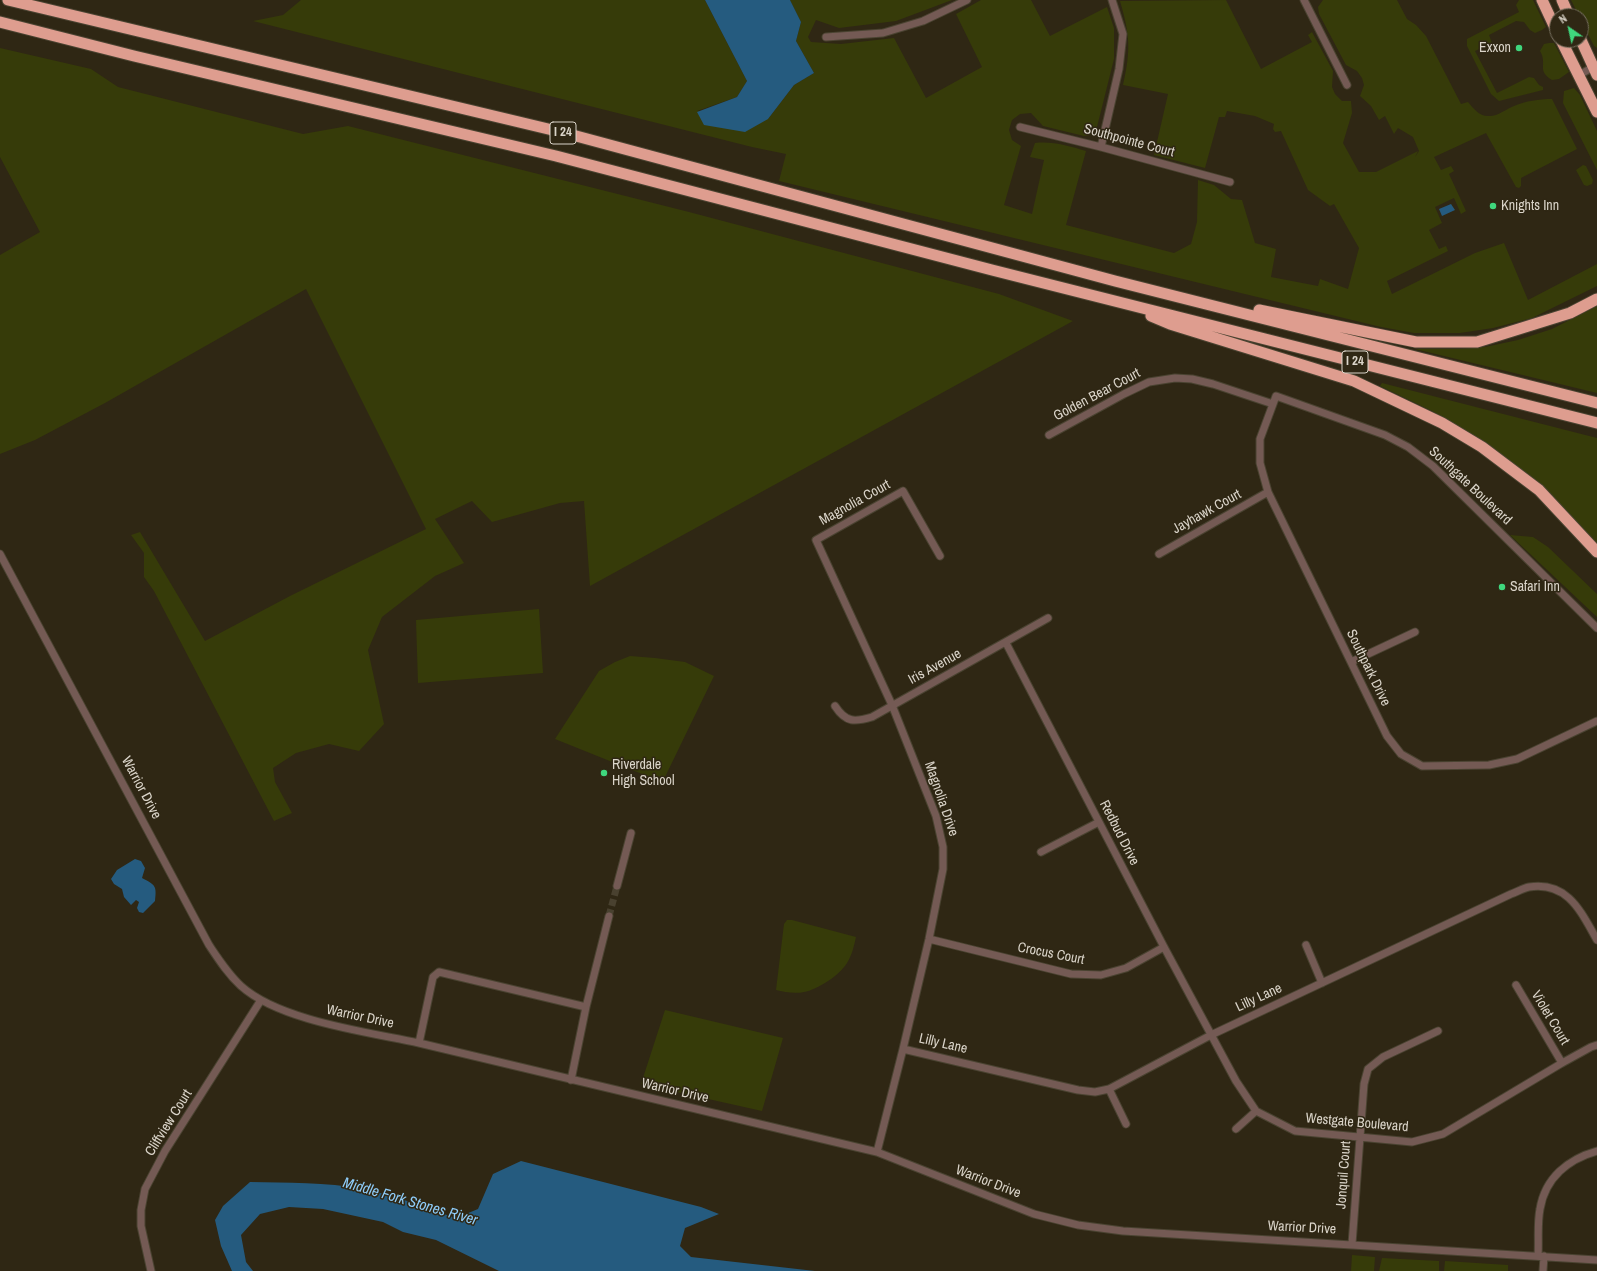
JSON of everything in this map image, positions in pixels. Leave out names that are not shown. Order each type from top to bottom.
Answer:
[{"type":"highway","name":"I 24","points":[[8,0],[565,133],[1115,280],[1597,403]]},
{"type":"highway","points":[[1542,0],[1549,15]]},
{"type":"highway","name":"I 24","points":[[0,22],[134,56],[556,156],[992,270],[1597,423]]},
{"type":"highway","points":[[0,29],[134,56]]},
{"type":"highway","points":[[1565,48],[1597,112]]},
{"type":"highway","points":[[1585,48],[1596,69]]},
{"type":"highway","points":[[1115,280],[1416,342],[1477,342],[1570,313],[1597,299]]},
{"type":"highway","points":[[1114,301],[1170,324],[1354,381],[1442,423],[1482,447],[1539,490],[1597,552]]},
{"type":"street","points":[[826,37],[883,33],[923,21],[967,0]]},
{"type":"street","points":[[1101,147],[1119,69],[1123,34],[1112,0]]},
{"type":"street","points":[[1306,1],[1347,85]]},
{"type":"street","points":[[1579,75],[1596,69]]},
{"type":"street","name":"Southpointe Court","points":[[1020,127],[1230,182]]},
{"type":"street","name":"Golden Bear Court","points":[[1049,435],[1149,382],[1175,378],[1206,382],[1273,404]]},
{"type":"street","name":"Southpark Drive","points":[[1276,396],[1260,439],[1260,463],[1268,492],[1387,736],[1401,754],[1422,766],[1488,765],[1517,759],[1597,721]]},
{"type":"street","name":"Southgate Boulevard","points":[[1276,396],[1385,435],[1408,447],[1433,466],[1597,628]]},
{"type":"street","name":"Magnolia Court","points":[[816,540],[903,491],[940,556]]},
{"type":"street","name":"Jayhawk Court","points":[[1159,554],[1268,492]]},
{"type":"street","name":"Magnolia Drive","points":[[816,540],[892,706],[936,816],[943,848],[943,869],[904,1048],[877,1152]]},
{"type":"street","name":"Warrior Drive","points":[[0,554],[210,945],[226,970],[242,987],[261,1000],[284,1011],[314,1020],[419,1043],[877,1152],[1034,1214],[1078,1226],[1123,1231],[1597,1260]]},
{"type":"street","name":"Iris Avenue","points":[[835,706],[842,716],[849,720],[858,721],[872,717],[1048,618]]},
{"type":"street","points":[[1351,662],[1415,632]]},
{"type":"street","name":"Redbud Drive","points":[[1006,642],[1211,1036]]},
{"type":"street","points":[[1040,852],[1099,822]]},
{"type":"street","points":[[617,886],[631,833]]},
{"type":"street","name":"Lilly Lane","points":[[904,1048],[1078,1090],[1095,1092],[1109,1089],[1211,1036],[1529,887],[1548,888],[1566,895],[1579,908],[1597,940]]},
{"type":"street","points":[[571,1080],[586,1007],[609,916]]},
{"type":"street","name":"Crocus Court","points":[[928,938],[1070,974],[1101,975],[1126,968],[1164,947]]},
{"type":"street","points":[[1306,945],[1322,983]]},
{"type":"street","points":[[419,1043],[433,977],[439,972],[586,1007]]},
{"type":"street","name":"Violet Court","points":[[1516,985],[1562,1063]]},
{"type":"street","name":"Cliffview Court","points":[[151,1271],[141,1226],[141,1210],[145,1189],[165,1151],[261,1000]]},
{"type":"street","name":"Jonquil Court","points":[[1352,1244],[1359,1138],[1364,1084],[1368,1069],[1383,1057],[1438,1031]]},
{"type":"street","name":"Westgate Boulevard","points":[[1211,1036],[1236,1081],[1256,1111],[1295,1131],[1412,1142],[1443,1134],[1562,1063],[1597,1045]]},
{"type":"street","points":[[1109,1089],[1126,1124]]},
{"type":"street","points":[[1236,1129],[1256,1111]]},
{"type":"street","points":[[1543,1271],[1541,1256],[1540,1209],[1547,1187],[1561,1168],[1585,1154],[1597,1151]]},
{"type":"green space","points":[[301,0],[705,0],[747,81],[737,97],[697,111],[768,119],[794,85],[814,73],[796,41],[801,22],[790,0],[952,0],[896,21],[839,28],[816,20],[808,37],[811,42],[841,44],[894,38],[926,98],[982,67],[956,14],[981,0],[1031,0],[1050,36],[1107,7],[1114,28],[1114,59],[1096,131],[1090,135],[1084,136],[1043,126],[1031,113],[1020,114],[1012,120],[1009,130],[1012,140],[1021,146],[1004,205],[1032,214],[1044,160],[1030,157],[1035,143],[1055,143],[1086,151],[1066,225],[1174,253],[1191,244],[1197,222],[1198,180],[1214,185],[1231,199],[1242,200],[1255,243],[1276,249],[1271,277],[1318,286],[1320,279],[1348,289],[1359,248],[1334,204],[1330,206],[1308,190],[1281,131],[1275,132],[1273,129],[1274,124],[1255,116],[1227,111],[1225,117],[1219,117],[1205,168],[1154,155],[1168,94],[1123,85],[1127,62],[1128,43],[1126,24],[1120,1],[1226,0],[1261,69],[1312,42],[1308,35],[1312,32],[1333,71],[1332,87],[1335,94],[1342,101],[1351,101],[1352,113],[1343,143],[1359,172],[1376,172],[1418,151],[1415,157],[1419,151],[1413,137],[1398,128],[1394,134],[1385,116],[1379,120],[1371,106],[1360,96],[1364,85],[1362,78],[1357,71],[1346,65],[1319,14],[1318,7],[1323,0],[1397,0],[1407,19],[1416,25],[1426,36],[1461,104],[1468,102],[1479,113],[1485,116],[1491,116],[1523,103],[1552,99],[1577,149],[1521,178],[1521,186],[1519,188],[1516,187],[1486,133],[1434,157],[1441,170],[1451,166],[1454,171],[1449,174],[1466,211],[1461,214],[1454,198],[1435,207],[1442,223],[1429,230],[1439,249],[1446,246],[1448,251],[1387,281],[1392,294],[1475,253],[1504,243],[1528,300],[1597,264],[1597,286],[1532,318],[1493,328],[1460,333],[1414,333],[1381,327],[779,181],[786,154],[752,147],[253,21],[283,15]]},
{"type":"green space","points":[[1519,0],[1533,0],[1546,27],[1535,33],[1530,30],[1524,22],[1516,21],[1489,35],[1492,43],[1475,51],[1497,93],[1529,77],[1534,78],[1539,85],[1543,87],[1543,90],[1499,101],[1491,94],[1467,46],[1467,39],[1519,12],[1516,5]]},
{"type":"green space","points":[[1571,0],[1597,0],[1597,48],[1594,46],[1589,36],[1589,8],[1575,8]]},
{"type":"green space","points":[[1549,43],[1549,48],[1557,48],[1569,72],[1559,79],[1552,80],[1544,73],[1543,60],[1540,51],[1544,44]]},
{"type":"green space","points":[[0,48],[91,69],[118,87],[303,134],[348,126],[689,212],[999,294],[1073,321],[590,586],[584,501],[560,503],[492,522],[472,501],[435,519],[464,563],[435,576],[382,617],[368,650],[384,724],[359,751],[329,744],[296,753],[273,768],[275,782],[292,813],[274,821],[154,591],[144,577],[144,553],[131,535],[140,532],[205,641],[290,596],[426,529],[306,289],[105,403],[35,440],[0,454],[0,255],[40,232],[0,157]]},
{"type":"green space","points":[[1574,88],[1580,95],[1597,131],[1597,170],[1563,103],[1564,91]]},
{"type":"green space","points":[[1583,165],[1586,166],[1593,180],[1592,184],[1587,186],[1584,185],[1576,170]]},
{"type":"green space","points":[[1597,306],[1597,393],[1415,349],[1460,349],[1485,347],[1518,340],[1552,329]]},
{"type":"green space","points":[[1382,383],[1597,438],[1597,544],[1580,525],[1532,480],[1471,436],[1432,411],[1380,386]]},
{"type":"green space","points":[[1510,535],[1533,537],[1548,547],[1597,594],[1597,617]]},
{"type":"green space","points":[[539,609],[543,673],[418,683],[416,620]]},
{"type":"green space","points":[[630,656],[685,662],[714,676],[665,777],[657,780],[555,739],[599,671]]},
{"type":"green space","points":[[787,920],[856,937],[854,947],[844,968],[828,981],[809,991],[793,993],[776,990],[784,924]]},
{"type":"green space","points":[[665,1010],[783,1038],[762,1111],[641,1084]]},
{"type":"green space","points":[[1352,1255],[1375,1257],[1374,1271],[1351,1271]]},
{"type":"green space","points":[[1382,1258],[1439,1261],[1439,1271],[1379,1271]]},
{"type":"green space","points":[[1445,1261],[1508,1265],[1508,1271],[1444,1271]]},
{"type":"water","points":[[705,0],[790,0],[801,22],[796,41],[814,73],[794,85],[768,119],[745,132],[704,125],[697,112],[737,97],[747,81]]},
{"type":"water","points":[[1451,204],[1455,210],[1442,216],[1439,209]]},
{"type":"water","points":[[135,859],[141,861],[145,868],[142,878],[154,886],[156,892],[155,901],[143,913],[139,912],[137,908],[139,902],[136,900],[131,905],[124,897],[122,889],[114,884],[111,879],[117,870]]},
{"type":"water","name":"Middle Fork Stones River","points":[[521,1161],[701,1207],[719,1214],[685,1228],[680,1246],[691,1257],[815,1271],[499,1271],[436,1240],[403,1232],[383,1222],[323,1209],[289,1207],[260,1214],[241,1235],[246,1262],[253,1271],[232,1271],[221,1246],[215,1220],[223,1206],[250,1182],[321,1184],[363,1189],[399,1198],[456,1218],[478,1209],[493,1174]]},
{"type":"tunnel","points":[[609,916],[617,886]]},
{"type":"place","name":"Exxon","points":[[1519,48]]},
{"type":"place","name":"Knights Inn","points":[[1493,206]]},
{"type":"place","name":"Safari Inn","points":[[1502,587]]},
{"type":"place","name":"Riverdale High School","points":[[604,773]]}]
